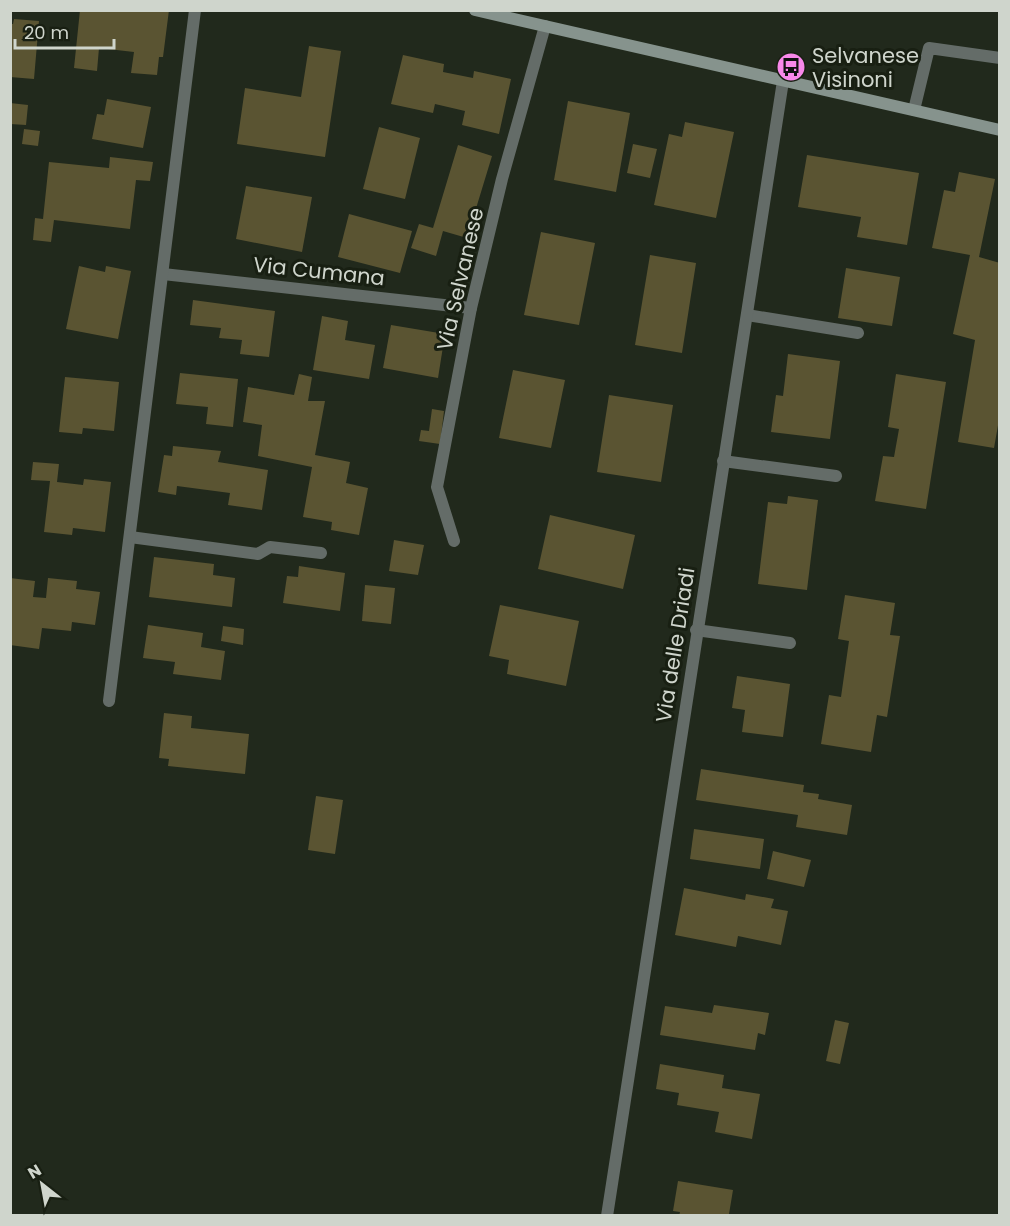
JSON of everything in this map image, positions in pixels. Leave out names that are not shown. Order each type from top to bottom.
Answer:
[{"type":"street","points":[[109,701],[195,10]]},
{"type":"street","points":[[475,10],[999,130]]},
{"type":"street","name":"Via Selvanese","points":[[454,542],[437,487],[471,308],[502,179],[545,26]]},
{"type":"street","points":[[914,110],[929,48],[999,58]]},
{"type":"street","name":"Via delle Driadi","points":[[607,1215],[783,81]]},
{"type":"street","name":"Via Cumana","points":[[163,274],[471,308]]},
{"type":"street","points":[[747,315],[858,333]]},
{"type":"street","points":[[723,461],[836,476]]},
{"type":"street","points":[[130,537],[258,554],[270,547],[321,553]]},
{"type":"street","points":[[696,630],[790,644]]},
{"type":"building","points":[[80,10],[169,10],[163,57],[159,57],[157,75],[131,73],[134,52],[99,48],[97,71],[74,68]]},
{"type":"building","points":[[14,19],[39,21],[34,79],[10,77],[10,24],[13,24]]},
{"type":"building","points":[[309,46],[341,51],[325,157],[237,144],[245,88],[301,97]]},
{"type":"building","points":[[403,55],[444,64],[443,72],[473,78],[474,71],[511,79],[499,134],[462,125],[465,111],[435,104],[433,113],[391,104]]},
{"type":"building","points":[[107,99],[151,107],[143,148],[92,139],[97,114],[104,115]]},
{"type":"building","points":[[568,101],[630,113],[616,192],[554,180]]},
{"type":"building","points":[[10,103],[28,105],[26,125],[10,124]]},
{"type":"building","points":[[685,122],[734,132],[716,218],[654,205],[669,134],[682,137]]},
{"type":"building","points":[[379,127],[420,138],[405,199],[363,189]]},
{"type":"building","points":[[24,129],[40,131],[38,146],[22,144]]},
{"type":"building","points":[[633,144],[657,149],[650,178],[627,173]]},
{"type":"building","points":[[458,145],[492,156],[467,238],[443,231],[436,256],[411,248],[419,224],[433,228]]},
{"type":"building","points":[[807,155],[919,173],[907,245],[857,237],[861,217],[798,207]]},
{"type":"building","points":[[110,157],[153,162],[150,181],[136,180],[130,229],[54,220],[51,242],[33,240],[35,218],[43,219],[49,162],[109,168]]},
{"type":"building","points":[[959,172],[995,179],[979,257],[1000,263],[1000,414],[994,448],[958,442],[975,340],[953,334],[970,255],[932,248],[944,190],[955,192]]},
{"type":"building","points":[[246,186],[312,197],[302,252],[236,239]]},
{"type":"building","points":[[349,214],[412,231],[400,273],[338,257]]},
{"type":"building","points":[[541,232],[595,243],[579,325],[524,315]]},
{"type":"building","points":[[650,255],[696,263],[682,353],[635,345]]},
{"type":"building","points":[[79,266],[105,272],[106,266],[131,271],[118,339],[66,329]]},
{"type":"building","points":[[846,268],[900,277],[892,326],[838,318]]},
{"type":"building","points":[[193,300],[275,311],[269,357],[240,354],[242,340],[219,338],[221,328],[190,325]]},
{"type":"building","points":[[322,316],[348,321],[345,340],[375,345],[369,379],[313,370]]},
{"type":"building","points":[[391,325],[445,334],[438,378],[383,368]]},
{"type":"building","points":[[788,354],[840,361],[830,439],[771,432],[776,395],[783,396]]},
{"type":"building","points":[[513,370],[565,380],[551,448],[499,438]]},
{"type":"building","points":[[180,373],[238,379],[233,427],[206,424],[208,407],[176,404]]},
{"type":"building","points":[[299,374],[312,377],[308,401],[325,401],[315,455],[350,462],[346,483],[368,488],[359,535],[331,530],[332,522],[303,517],[312,467],[258,456],[262,425],[243,422],[248,387],[294,395]]},
{"type":"building","points":[[896,374],[946,382],[926,509],[875,501],[883,456],[894,457],[899,429],[888,427]]},
{"type":"building","points":[[65,377],[119,382],[114,431],[83,428],[82,434],[59,432]]},
{"type":"building","points":[[609,395],[673,405],[661,482],[597,472]]},
{"type":"building","points":[[432,409],[444,411],[440,444],[419,441],[421,430],[429,431]]},
{"type":"building","points":[[173,446],[221,451],[218,462],[268,470],[262,510],[228,505],[230,493],[177,486],[176,495],[158,492],[164,455],[172,456]]},
{"type":"building","points":[[33,462],[59,464],[57,482],[83,485],[84,479],[111,482],[105,532],[73,528],[72,535],[44,532],[50,481],[31,480]]},
{"type":"building","points":[[788,496],[818,500],[807,590],[758,584],[768,502],[787,504]]},
{"type":"building","points":[[550,515],[635,535],[623,589],[538,569]]},
{"type":"building","points":[[394,540],[424,545],[418,575],[389,571]]},
{"type":"building","points":[[154,557],[214,564],[213,575],[235,578],[232,607],[149,597]]},
{"type":"building","points":[[299,566],[345,573],[340,611],[283,603],[287,576],[298,577]]},
{"type":"building","points":[[10,578],[35,581],[33,597],[46,598],[48,578],[77,581],[76,589],[100,592],[95,625],[72,622],[71,631],[42,628],[39,649],[10,645]]},
{"type":"building","points":[[365,585],[395,588],[391,624],[362,621]]},
{"type":"building","points":[[845,595],[895,603],[890,635],[900,636],[887,717],[877,715],[871,752],[821,744],[829,695],[841,697],[849,641],[838,639]]},
{"type":"building","points":[[500,605],[579,621],[566,686],[507,674],[509,660],[489,656]]},
{"type":"building","points":[[148,625],[203,633],[201,647],[225,651],[221,680],[173,674],[175,662],[143,658]]},
{"type":"building","points":[[223,626],[244,629],[243,645],[221,641]]},
{"type":"building","points":[[737,676],[790,684],[783,737],[742,732],[745,710],[732,708]]},
{"type":"building","points":[[164,713],[192,716],[191,728],[249,734],[245,774],[168,766],[169,759],[159,758]]},
{"type":"building","points":[[701,769],[804,785],[803,792],[819,794],[818,799],[852,805],[847,835],[796,827],[798,815],[696,800]]},
{"type":"building","points":[[316,796],[343,800],[335,854],[308,850]]},
{"type":"building","points":[[694,829],[764,839],[760,869],[690,859]]},
{"type":"building","points":[[773,851],[811,860],[804,887],[767,879]]},
{"type":"building","points":[[684,888],[745,900],[746,894],[774,899],[771,908],[788,911],[781,945],[738,936],[736,947],[675,935]]},
{"type":"building","points":[[714,1005],[769,1013],[765,1035],[758,1033],[755,1050],[660,1035],[665,1006],[712,1013]]},
{"type":"building","points":[[835,1020],[849,1023],[840,1064],[826,1061]]},
{"type":"building","points":[[660,1064],[724,1075],[722,1088],[760,1094],[752,1139],[715,1132],[719,1112],[677,1105],[679,1093],[656,1089]]},
{"type":"building","points":[[678,1181],[733,1190],[729,1214],[679,1216],[680,1212],[673,1211]]},
{"type":"place","name":"Selvanese Visinoni","points":[[791,67]]}]
